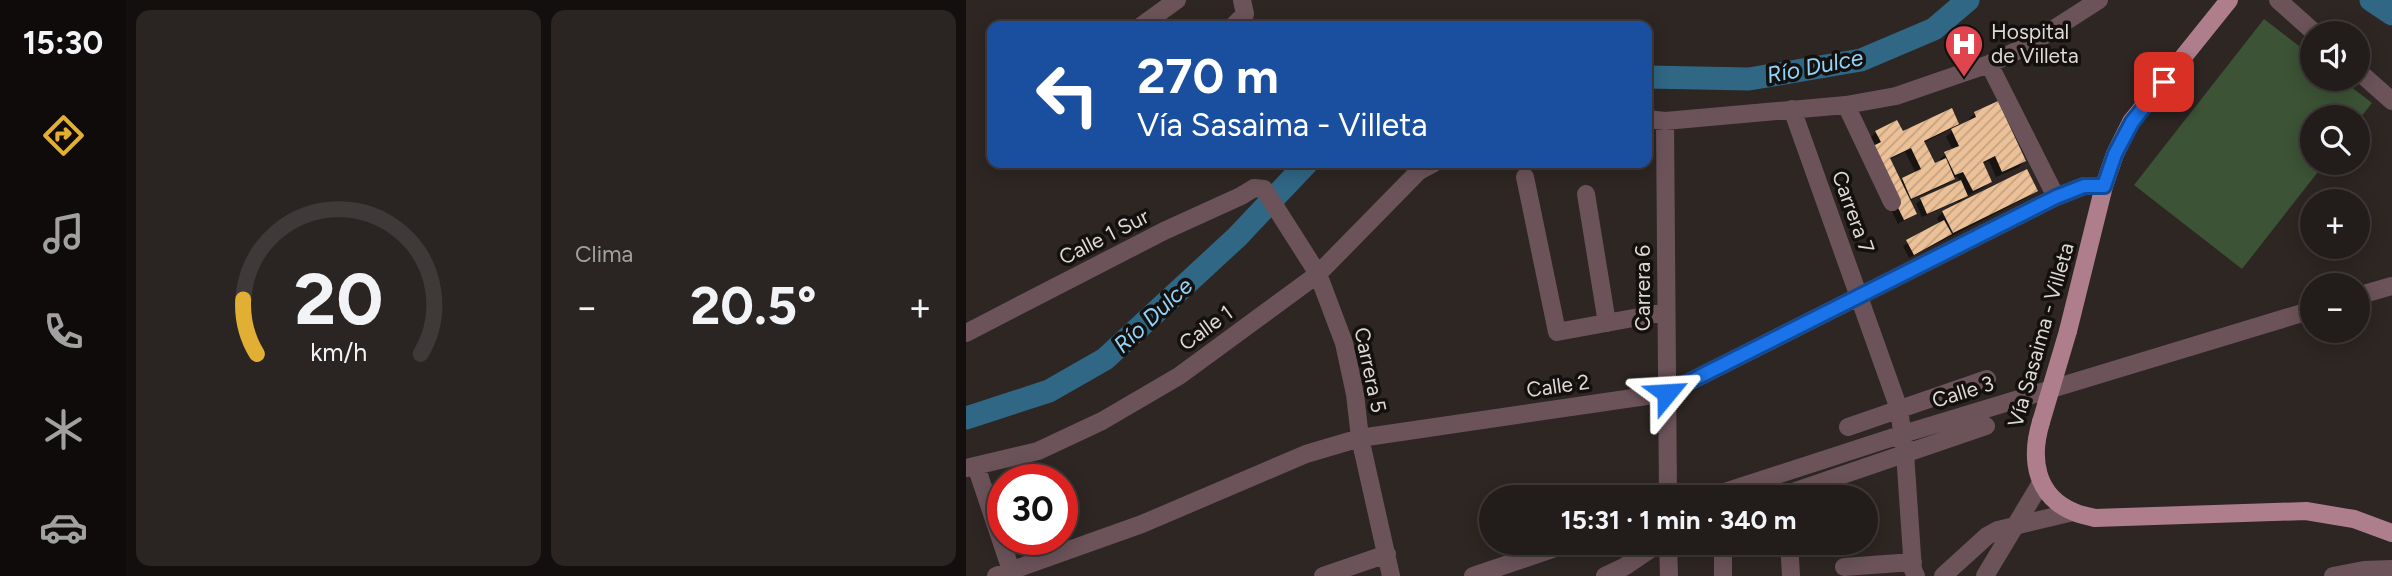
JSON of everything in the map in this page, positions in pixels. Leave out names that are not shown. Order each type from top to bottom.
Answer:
[{"type":"main road","name":"Vía Sasaima - Villeta","points":[[2041,482],[2035,464],[2035,442],[2115,154],[2132,122],[2229,0]]},
{"type":"main road","points":[[2041,482],[2056,501],[2073,512],[2095,518],[2306,511],[2354,519],[2392,533]]},
{"type":"street","points":[[1148,21],[1177,0]]},
{"type":"street","points":[[1238,21],[1245,14],[1241,0]]},
{"type":"street","points":[[1656,120],[1846,105],[1896,96],[1989,64],[2029,44],[2099,0]]},
{"type":"street","points":[[2278,0],[2302,21]]},
{"type":"street","points":[[1989,64],[2056,197]]},
{"type":"street","points":[[2370,82],[2392,101]]},
{"type":"street","points":[[1846,105],[1892,202]]},
{"type":"street","name":"Carrera 7","points":[[1792,109],[1899,409],[1915,569]]},
{"type":"street","name":"Carrera 6","points":[[1656,120],[1666,312],[1668,485]]},
{"type":"street","name":"Calle 1","points":[[971,467],[1038,451],[1102,421],[1179,376],[1318,274],[1425,168]]},
{"type":"street","points":[[1525,177],[1557,332],[1666,312]]},
{"type":"street","name":"Calle 2","points":[[1007,575],[1142,524],[1306,454],[1360,438],[1667,393],[2056,197],[2084,186],[2104,186]]},
{"type":"street","name":"Calle 1 Sur","points":[[966,333],[1164,231],[1254,188],[1264,189]]},
{"type":"street","name":"Carrera 5","points":[[1264,189],[1318,274],[1344,343],[1386,569]]},
{"type":"street","points":[[1586,194],[1607,323]]},
{"type":"street","points":[[2370,292],[2392,286]]},
{"type":"street","name":"Calle 3","points":[[1746,485],[1903,434],[2300,314]]},
{"type":"street","points":[[1848,427],[1987,379]]},
{"type":"street","name":"Calle 3","points":[[1815,485],[1986,426]]},
{"type":"street","points":[[971,467],[1007,575]]},
{"type":"street","points":[[1985,576],[2041,482]]},
{"type":"street","points":[[1943,576],[1998,530],[2073,512]]},
{"type":"street","points":[[1473,576],[1535,555]]},
{"type":"street","points":[[1605,576],[1642,555]]},
{"type":"street","points":[[1668,555],[1668,576]]},
{"type":"street","points":[[1723,555],[1723,576]]},
{"type":"street","points":[[1790,555],[1791,576]]},
{"type":"street","points":[[1844,568],[1915,569]]},
{"type":"street","points":[[1323,576],[1386,569]]},
{"type":"street","points":[[2333,576],[2364,570],[2392,569]]},
{"type":"green space","points":[[2264,19],[2300,47],[2300,91],[2356,91],[2372,103],[2370,106],[2300,105],[2300,175],[2316,175],[2305,189],[2300,189],[2300,195],[2242,269],[2134,185]]},
{"type":"building","points":[[1998,101],[2026,161],[2002,172],[1995,156],[1983,162],[1992,182],[1973,191],[1963,172],[1955,175],[1944,152],[1959,146],[1951,129],[1976,117],[1974,112]]},
{"type":"building","points":[[1952,108],[1959,124],[1924,141],[1935,163],[1946,158],[1955,179],[1911,199],[1902,178],[1921,169],[1911,148],[1890,158],[1917,214],[1904,220],[1869,148],[1881,142],[1875,131],[1897,120],[1903,131]]},
{"type":"building","points":[[2027,169],[2038,191],[1953,233],[1942,211]]},
{"type":"building","points":[[1961,180],[1968,196],[1927,214],[1920,198]]},
{"type":"building","points":[[1944,220],[1952,234],[1914,255],[1906,240]]},
{"type":"waterway","name":"Río Dulce","points":[[1652,77],[1749,79],[1861,60],[1934,29],[1968,0]]},
{"type":"waterway","name":"Río Dulce","points":[[2371,0],[2392,14]]},
{"type":"waterway","name":"Río Dulce","points":[[966,418],[1049,391],[1105,359],[1237,237],[1302,168]]},
{"type":"place","name":"Hospital de Villeta","points":[[1964,78]]},
{"type":"route","points":[[1667,393],[2056,197],[2084,186],[2104,186],[2115,154],[2132,122],[2164,82]]}]
